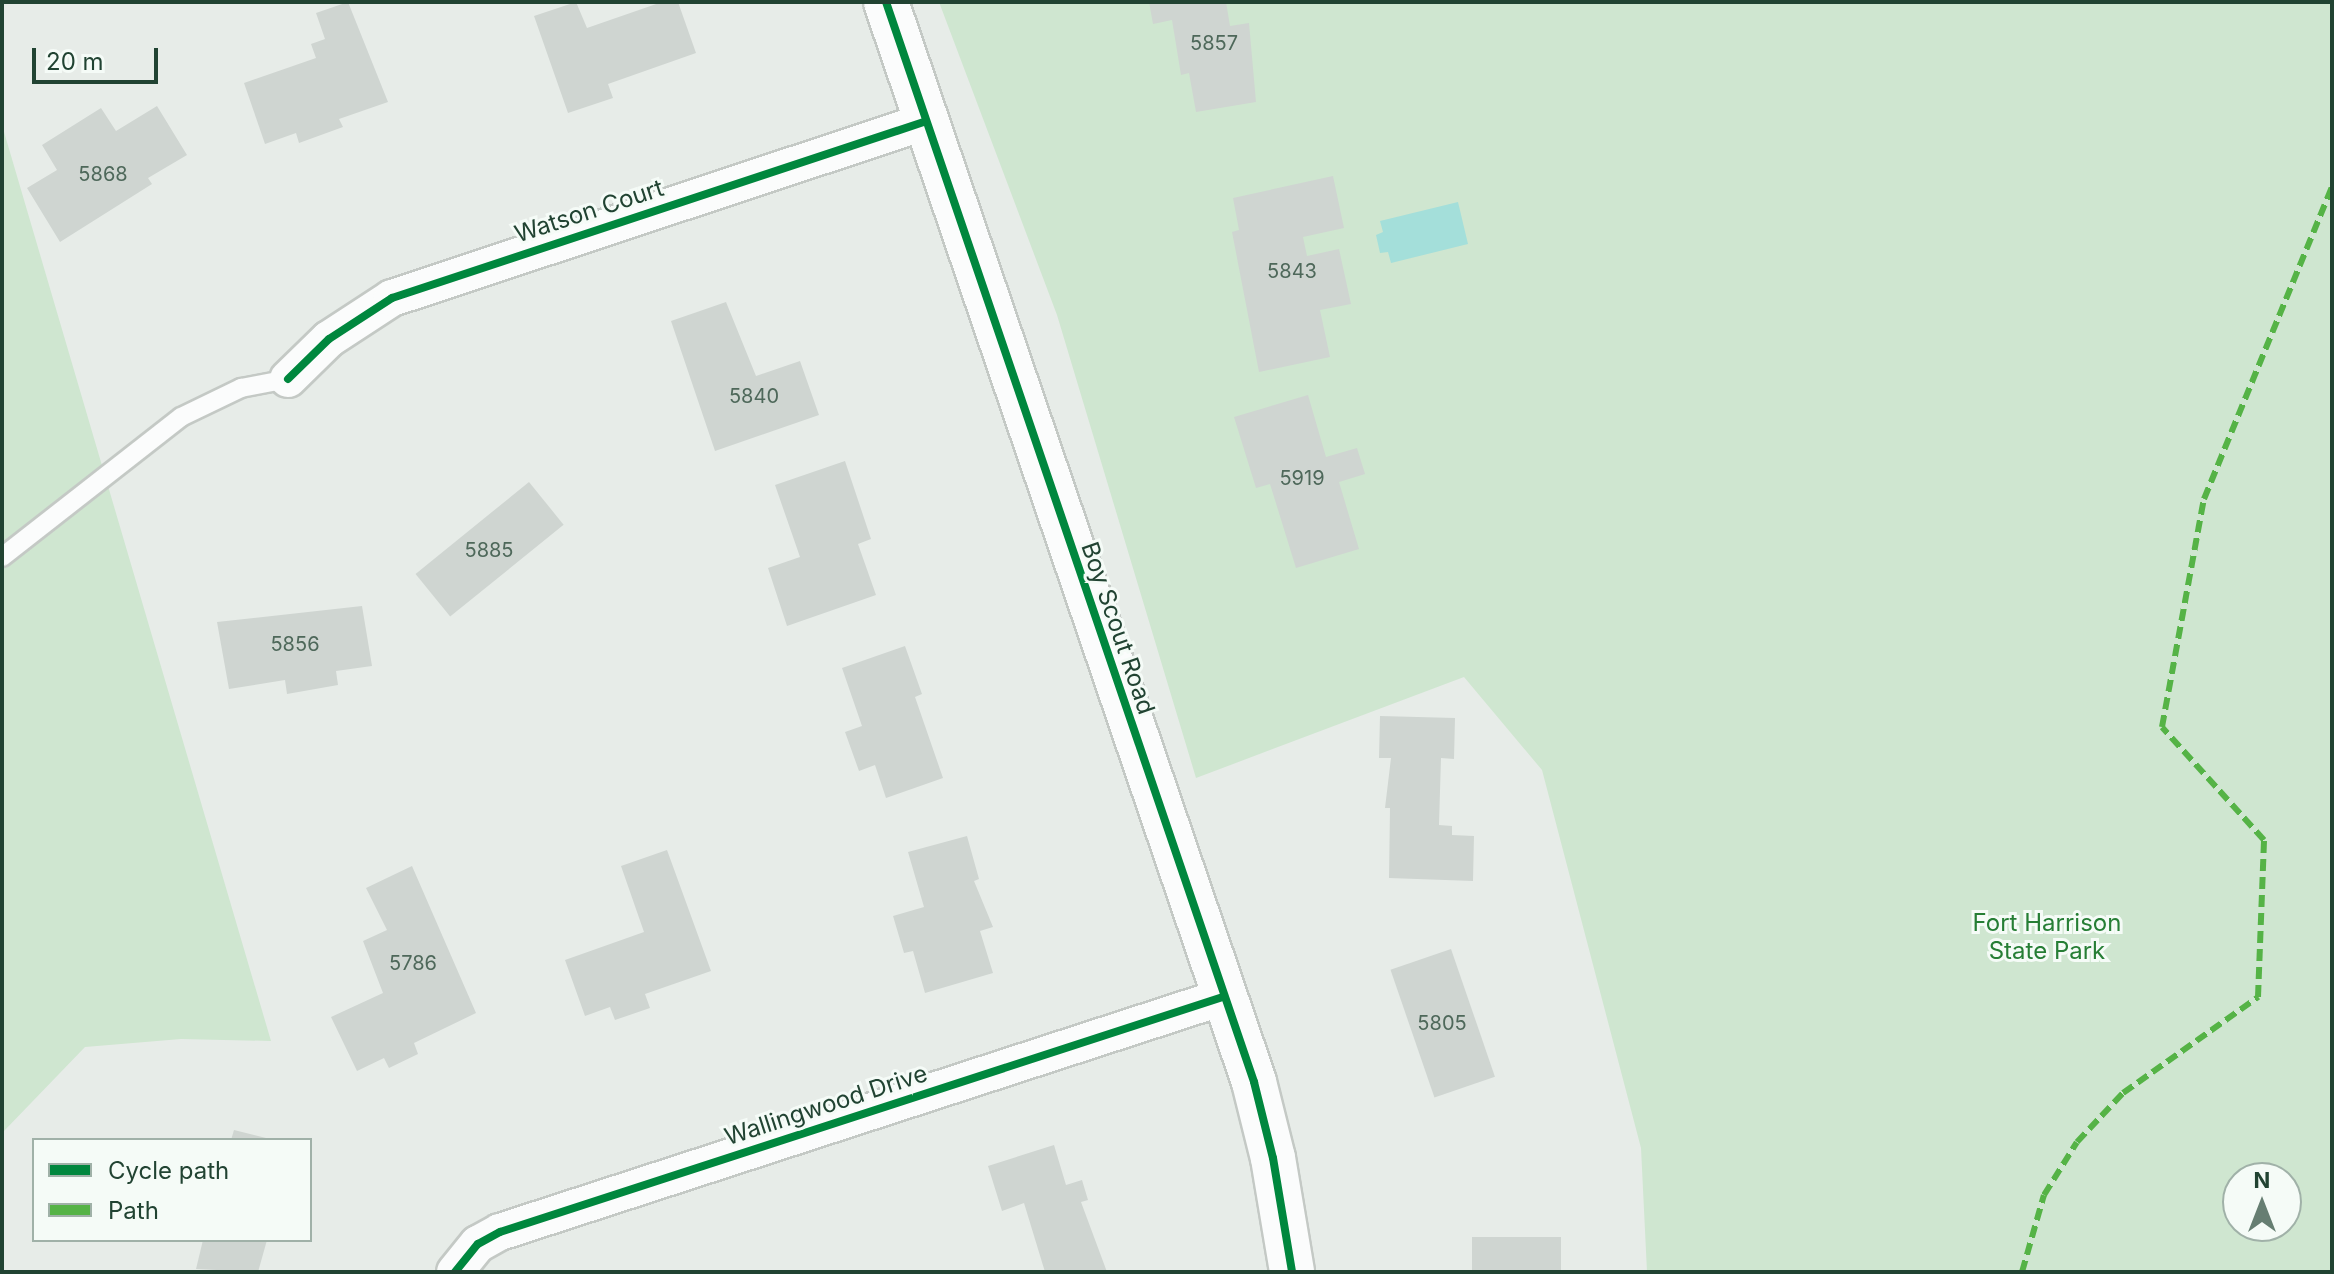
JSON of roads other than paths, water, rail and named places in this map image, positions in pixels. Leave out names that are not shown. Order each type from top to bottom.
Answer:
[{"type":"street","name":"Boy Scout Road","points":[[886,2],[924,122],[1223,997],[1273,1158],[1292,1272]]},
{"type":"street","name":"Watson Court","points":[[288,379],[329,339],[392,298],[924,122]]},
{"type":"street","name":"Wallingwood Drive","points":[[455,1272],[478,1244],[500,1232],[1223,997]]},
{"type":"lane","points":[[2,557],[144,444],[206,402],[241,388],[288,379]]},
{"type":"water","points":[[1458,202],[1468,244],[1391,263],[1388,252],[1380,253],[1376,235],[1383,232],[1380,221]]},
{"type":"park label","name":"Fort Harrison State Park","points":[[2047,937]]}]
